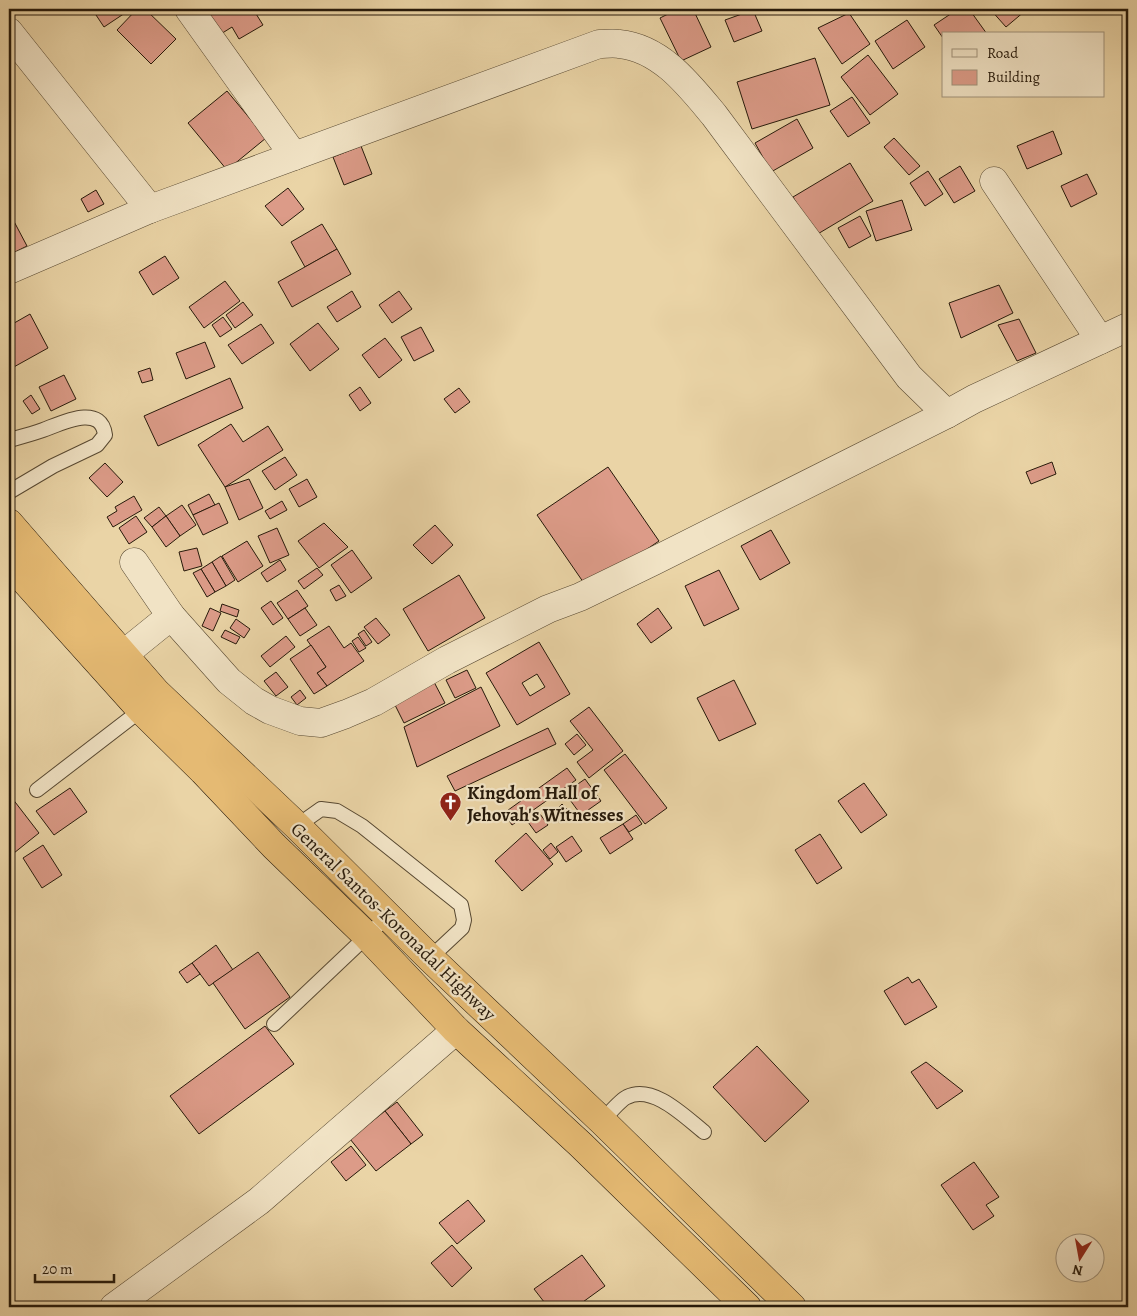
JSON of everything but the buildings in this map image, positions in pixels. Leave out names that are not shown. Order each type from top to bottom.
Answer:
[{"type":"highway","name":"General Santos-Koronadal Highway","points":[[9,523],[156,692],[297,826],[430,958],[602,1121],[792,1307]]},
{"type":"highway","name":"General Santos-Koronadal Highway","points":[[9,564],[141,710],[203,771],[274,846],[367,936],[456,1030],[581,1145],[747,1307]]},
{"type":"street","points":[[189,9],[294,156]]},
{"type":"street","points":[[9,32],[150,209]]},
{"type":"street","points":[[9,270],[150,209],[599,44],[619,44],[638,48],[657,57],[682,78],[714,115],[909,377],[947,414]]},
{"type":"street","points":[[994,181],[1100,340]]},
{"type":"street","points":[[134,562],[171,616],[229,681],[254,701],[270,710],[300,721],[321,723],[374,702],[447,660],[548,609],[580,597],[628,574],[974,399],[1128,327]]},
{"type":"street","points":[[124,654],[171,616]]},
{"type":"street","points":[[114,1307],[259,1201],[456,1030]]},
{"type":"lane","points":[[9,440],[76,418],[92,418],[98,421],[104,426],[105,436],[96,445],[53,466],[9,492]]},
{"type":"lane","points":[[37,790],[141,710]]},
{"type":"lane","points":[[297,826],[321,810],[337,811],[362,826],[461,905],[464,920],[462,928],[430,958]]},
{"type":"lane","points":[[274,1024],[388,916]]},
{"type":"lane","points":[[602,1121],[626,1097],[642,1094],[660,1098],[704,1132]]},
{"type":"place","name":"Kingdom Hall of Jehovah's Witnesses","points":[[451,822]]}]
